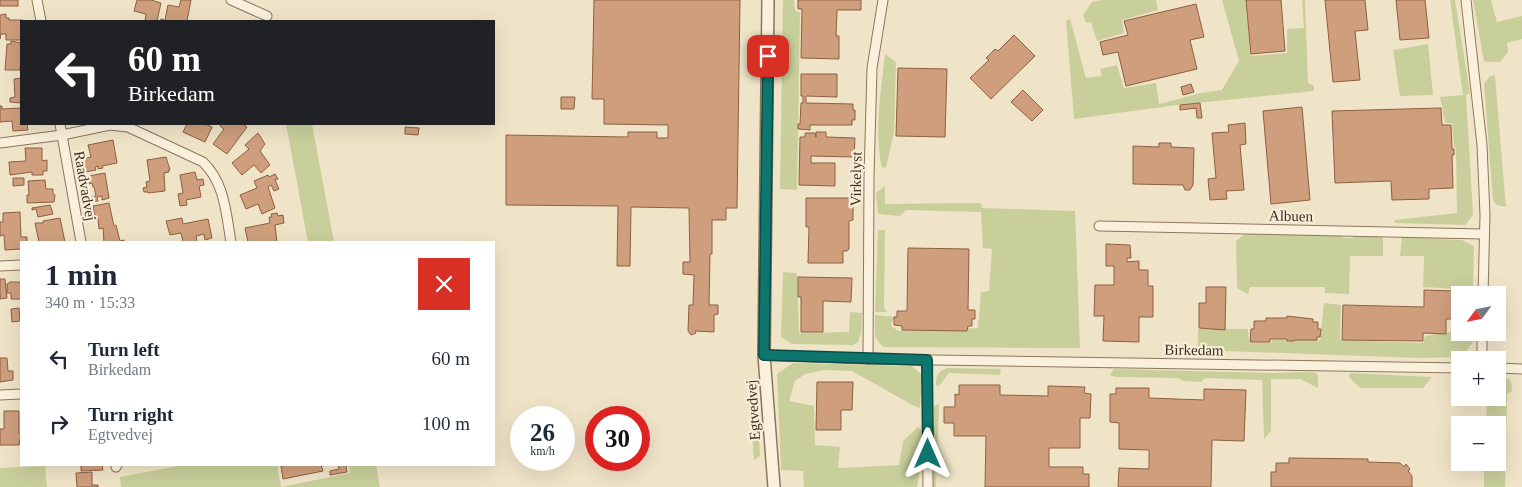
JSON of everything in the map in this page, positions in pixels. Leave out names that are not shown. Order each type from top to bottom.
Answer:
[{"type":"street","points":[[37,0],[41,20]]},
{"type":"street","points":[[231,0],[267,16]]},
{"type":"street","name":"Egtvedvej","points":[[768,0],[764,355],[774,487]]},
{"type":"street","name":"Virkelyst","points":[[868,359],[872,68],[884,0]]},
{"type":"street","points":[[1466,0],[1482,145],[1485,215],[1483,286]]},
{"type":"street","name":"Raadvadvej","points":[[60,125],[81,241]]},
{"type":"street","points":[[62,135],[110,125],[128,127],[203,162],[217,178],[221,188],[231,241]]},
{"type":"street","name":"Raadvadvej","points":[[0,143],[62,135]]},
{"type":"street","name":"Albuen","points":[[1099,226],[1484,234]]},
{"type":"street","points":[[0,266],[20,265]]},
{"type":"street","name":"Birkedam","points":[[764,355],[868,359],[1451,368]]},
{"type":"street","points":[[927,360],[928,487]]},
{"type":"street","points":[[1506,368],[1522,369]]},
{"type":"street","points":[[0,395],[20,394]]},
{"type":"green space","points":[[783,0],[794,0],[795,10],[800,13],[797,190],[780,189]]},
{"type":"green space","points":[[1101,0],[1156,0],[1158,10],[1122,20],[1124,33],[1097,41],[1091,22],[1086,23],[1083,15],[1092,2]]},
{"type":"green space","points":[[1222,0],[1246,0],[1251,56],[1287,53],[1287,29],[1304,28],[1302,0],[1305,0],[1308,83],[1314,86],[1314,91],[1177,105],[1074,119],[1066,21],[1070,19],[1086,78],[1102,76],[1100,69],[1117,65],[1124,88],[1156,83],[1159,104],[1201,93],[1222,90],[1239,61]]},
{"type":"green space","points":[[1450,0],[1455,0],[1470,93],[1466,95],[1473,215],[1465,225],[1395,223],[1394,220],[1457,213],[1456,149],[1454,147],[1452,123],[1445,123],[1440,97],[1463,95]]},
{"type":"green space","points":[[1473,0],[1491,0],[1497,22],[1522,16],[1522,39],[1507,43],[1508,52],[1500,62],[1484,61]]},
{"type":"green space","points":[[1428,44],[1433,95],[1400,96],[1393,50]]},
{"type":"green space","points":[[885,54],[896,62],[894,133],[886,167],[882,168],[878,125]]},
{"type":"green space","points":[[1495,75],[1506,207],[1497,205],[1493,200],[1484,84],[1490,76]]},
{"type":"green space","points":[[286,125],[312,125],[334,241],[308,241]]},
{"type":"green space","points":[[885,186],[885,204],[981,203],[982,208],[1075,211],[1080,348],[883,347],[875,337],[875,315],[894,317],[891,326],[899,331],[978,328],[981,292],[989,291],[992,249],[983,248],[981,212],[906,210],[900,216],[878,214],[876,193]]},
{"type":"green space","points":[[878,230],[885,230],[884,307],[887,312],[875,312]]},
{"type":"green space","points":[[1245,234],[1342,236],[1343,238],[1355,236],[1382,237],[1383,256],[1350,256],[1349,294],[1325,293],[1325,287],[1250,287],[1248,294],[1237,288],[1236,241]]},
{"type":"green space","points":[[1402,237],[1462,240],[1474,246],[1473,286],[1451,286],[1451,289],[1423,287],[1424,256],[1400,256]]},
{"type":"green space","points":[[783,272],[797,273],[799,333],[849,332],[850,312],[862,313],[861,333],[858,342],[853,345],[792,344],[781,337]]},
{"type":"green space","points":[[1324,303],[1341,305],[1340,340],[1423,343],[1425,336],[1451,331],[1451,341],[1473,341],[1466,351],[1451,351],[1451,357],[1418,358],[1198,350],[1198,329],[1248,329],[1249,343],[1271,343],[1272,340],[1320,340]]},
{"type":"green space","points":[[793,363],[912,366],[922,375],[920,408],[852,371],[824,370],[805,374],[795,381],[789,401],[814,406],[815,445],[840,447],[838,468],[899,465],[903,441],[918,427],[922,431],[917,487],[804,487],[803,471],[781,470],[777,374]]},
{"type":"green space","points":[[948,368],[1001,369],[1000,375],[949,373],[939,386],[936,385],[938,374]]},
{"type":"green space","points":[[1114,369],[1271,373],[1315,372],[1318,375],[1318,388],[1300,379],[1271,379],[1271,431],[1264,439],[1262,380],[1205,378],[1201,382],[1183,381],[1178,378],[1115,377],[1110,375]]},
{"type":"green space","points":[[1350,373],[1432,377],[1423,388],[1360,388],[1349,377]]},
{"type":"green space","points":[[1507,378],[1511,381],[1512,391],[1507,394],[1506,440],[1506,416],[1486,416],[1487,406],[1506,406]]},
{"type":"green space","points":[[939,404],[936,487],[931,487],[934,408],[935,405]]},
{"type":"green space","points":[[750,407],[755,409],[758,415],[760,456],[754,460]]},
{"type":"green space","points":[[45,466],[47,487],[0,487],[0,468]]},
{"type":"green space","points":[[179,466],[277,466],[281,487],[121,487],[120,477]]},
{"type":"green space","points":[[349,466],[376,466],[380,487],[281,487],[350,473]]},
{"type":"green space","points":[[1484,471],[1505,471],[1505,487],[1484,487]]},
{"type":"building","points":[[0,0],[18,0],[18,6],[0,6]]},
{"type":"building","points":[[137,0],[151,0],[161,3],[157,20],[145,20],[146,14],[134,11]]},
{"type":"building","points":[[181,0],[191,0],[187,20],[165,20],[168,5],[179,7]]},
{"type":"building","points":[[594,0],[740,0],[737,208],[726,208],[726,220],[712,220],[709,305],[718,305],[718,314],[714,315],[714,332],[695,331],[696,333],[691,335],[688,331],[689,305],[693,305],[694,275],[683,274],[683,262],[690,262],[689,208],[631,207],[630,266],[617,266],[618,206],[506,205],[506,135],[628,137],[628,132],[657,132],[657,138],[668,138],[668,125],[604,124],[604,99],[592,99]]},
{"type":"building","points":[[798,0],[861,0],[861,10],[837,10],[836,36],[839,36],[839,59],[801,58],[802,9],[798,9]]},
{"type":"building","points":[[1246,0],[1281,0],[1285,51],[1251,54]]},
{"type":"building","points":[[1325,0],[1365,0],[1368,30],[1355,31],[1360,80],[1333,82]]},
{"type":"building","points":[[1396,0],[1425,0],[1429,38],[1400,40]]},
{"type":"building","points":[[1196,4],[1204,37],[1190,40],[1197,69],[1126,86],[1118,52],[1103,55],[1100,42],[1128,35],[1124,21]]},
{"type":"building","points":[[6,14],[6,18],[9,18],[9,20],[20,20],[20,40],[6,40],[6,34],[1,34],[0,39],[0,15]]},
{"type":"building","points":[[1014,35],[1035,56],[991,99],[970,78],[989,60],[986,58],[995,49],[998,51]]},
{"type":"building","points":[[11,41],[20,43],[20,70],[5,70],[7,44],[11,44]]},
{"type":"building","points":[[898,68],[947,69],[945,137],[896,136]]},
{"type":"building","points":[[801,74],[837,74],[837,97],[806,96],[806,103],[853,104],[855,120],[852,120],[852,125],[810,125],[810,130],[798,129],[801,103],[803,103],[803,96],[801,96]]},
{"type":"building","points":[[20,78],[20,103],[10,102],[10,98],[15,97],[14,79]]},
{"type":"building","points":[[1191,84],[1194,92],[1183,95],[1181,87]]},
{"type":"building","points":[[1023,90],[1043,110],[1032,121],[1011,102]]},
{"type":"building","points":[[561,97],[575,97],[574,109],[561,109]]},
{"type":"building","points":[[1200,103],[1202,118],[1197,118],[1196,108],[1180,110],[1180,105]]},
{"type":"building","points":[[0,106],[2,106],[2,109],[20,108],[20,125],[27,125],[28,130],[13,131],[12,121],[0,122]]},
{"type":"building","points":[[1302,107],[1310,200],[1271,204],[1263,111]]},
{"type":"building","points":[[1441,108],[1442,125],[1451,125],[1452,149],[1454,149],[1454,155],[1452,155],[1453,188],[1429,189],[1429,199],[1392,200],[1391,181],[1335,183],[1332,111]]},
{"type":"building","points":[[1245,123],[1246,144],[1240,145],[1244,190],[1226,191],[1227,199],[1210,200],[1208,179],[1216,178],[1212,133],[1229,132],[1228,125]]},
{"type":"building","points":[[186,125],[207,125],[212,127],[205,142],[183,132]]},
{"type":"building","points":[[244,125],[247,127],[227,154],[213,144],[224,129],[220,126]]},
{"type":"building","points":[[405,127],[419,128],[418,135],[405,134]]},
{"type":"building","points":[[816,132],[826,132],[826,137],[855,138],[854,157],[811,156],[811,163],[835,163],[835,186],[799,185],[800,137],[805,137],[805,133],[815,133],[816,137]]},
{"type":"building","points":[[258,133],[265,144],[260,151],[270,165],[261,173],[254,165],[242,175],[232,163],[249,149],[245,145]]},
{"type":"building","points":[[113,140],[117,163],[102,166],[103,168],[98,169],[98,166],[95,167],[96,170],[80,173],[77,160],[91,157],[88,145]]},
{"type":"building","points":[[1159,143],[1171,143],[1171,147],[1194,148],[1193,185],[1190,190],[1185,190],[1183,185],[1133,184],[1133,146],[1159,147]]},
{"type":"building","points":[[25,148],[42,148],[42,161],[47,160],[47,171],[43,171],[43,175],[32,175],[32,172],[10,175],[9,162],[26,161]]},
{"type":"building","points":[[166,157],[170,170],[164,173],[165,191],[144,192],[143,188],[147,187],[146,182],[150,181],[147,160]]},
{"type":"building","points":[[195,172],[197,180],[203,179],[204,185],[199,186],[201,197],[186,200],[187,205],[180,206],[178,194],[183,193],[180,175]]},
{"type":"building","points":[[105,173],[109,198],[102,200],[102,196],[97,197],[98,201],[84,203],[83,198],[96,196],[92,183],[89,184],[88,176]]},
{"type":"building","points":[[275,174],[278,179],[275,180],[279,189],[274,191],[271,185],[268,187],[275,208],[262,214],[258,204],[246,209],[240,195],[257,188],[254,181]]},
{"type":"building","points":[[13,178],[24,178],[24,185],[13,186]]},
{"type":"building","points":[[45,180],[46,189],[53,189],[53,194],[55,195],[54,202],[27,203],[27,195],[29,195],[28,181]]},
{"type":"building","points":[[806,198],[853,198],[853,220],[849,221],[849,249],[843,251],[843,263],[808,263],[809,227],[806,227]]},
{"type":"building","points":[[109,203],[114,226],[116,225],[120,241],[104,241],[103,228],[99,229],[98,219],[95,219],[93,206]]},
{"type":"building","points":[[50,205],[53,214],[38,217],[36,209],[32,210],[32,208]]},
{"type":"building","points":[[20,212],[21,237],[27,237],[27,241],[20,241],[20,249],[5,250],[4,235],[0,236],[0,222],[3,222],[3,213]]},
{"type":"building","points":[[271,214],[283,215],[284,223],[275,225],[277,241],[248,241],[245,228],[270,223],[269,217],[272,217]]},
{"type":"building","points":[[60,218],[65,241],[39,241],[35,223],[43,223],[43,221]]},
{"type":"building","points":[[182,218],[183,224],[208,219],[212,238],[205,240],[204,234],[196,236],[197,241],[183,241],[181,233],[170,235],[166,221]]},
{"type":"building","points":[[1106,244],[1130,245],[1131,258],[1127,258],[1127,262],[1139,261],[1139,270],[1148,270],[1148,286],[1153,286],[1153,317],[1139,317],[1139,342],[1103,341],[1104,316],[1094,316],[1095,285],[1114,285],[1114,266],[1106,266]]},
{"type":"building","points":[[908,248],[969,249],[968,310],[975,310],[975,319],[972,319],[972,326],[968,326],[967,331],[902,330],[902,326],[894,325],[894,317],[897,317],[897,311],[907,311]]},
{"type":"building","points":[[798,277],[852,278],[851,302],[823,301],[823,332],[801,332],[801,297],[798,297]]},
{"type":"building","points":[[0,279],[5,279],[7,298],[0,299]]},
{"type":"building","points":[[10,282],[20,282],[20,299],[11,299],[11,293],[7,293],[7,284]]},
{"type":"building","points":[[1206,287],[1226,287],[1225,330],[1199,328],[1199,303],[1206,303]]},
{"type":"building","points":[[1424,290],[1451,291],[1451,319],[1446,319],[1446,334],[1423,333],[1423,341],[1342,340],[1343,305],[1424,307]]},
{"type":"building","points":[[19,308],[20,321],[12,322],[11,309]]},
{"type":"building","points":[[1287,316],[1313,319],[1313,322],[1318,322],[1318,329],[1321,329],[1320,337],[1317,337],[1317,340],[1287,341],[1287,339],[1270,339],[1270,342],[1250,342],[1254,321],[1266,321],[1266,318],[1287,318]]},
{"type":"building","points":[[0,358],[7,358],[8,371],[13,371],[13,380],[0,382]]},
{"type":"building","points":[[817,382],[853,382],[852,410],[841,410],[841,430],[816,430]]},
{"type":"building","points":[[959,385],[1000,385],[1000,395],[1048,396],[1048,386],[1085,387],[1084,393],[1091,394],[1090,418],[1080,418],[1080,448],[1049,448],[1049,467],[1083,467],[1083,474],[1089,474],[1089,487],[985,487],[986,436],[954,436],[954,423],[944,423],[944,407],[955,407],[955,394],[959,395]]},
{"type":"building","points":[[1116,388],[1149,388],[1149,398],[1204,400],[1204,389],[1246,390],[1244,441],[1212,440],[1211,487],[1118,487],[1119,468],[1149,469],[1149,450],[1119,449],[1119,423],[1110,422],[1110,394],[1116,394]]},
{"type":"building","points":[[4,411],[19,411],[19,445],[0,445],[0,429],[4,429]]},
{"type":"building","points":[[1289,458],[1368,459],[1368,462],[1400,463],[1404,467],[1406,464],[1412,476],[1412,487],[1271,487],[1271,472],[1276,472],[1276,463],[1289,463]]},
{"type":"building","points":[[81,466],[102,466],[103,470],[81,471]]},
{"type":"building","points":[[281,466],[321,466],[323,471],[283,479]]},
{"type":"building","points":[[338,466],[346,466],[347,472],[330,475],[330,471],[339,469]]},
{"type":"building","points":[[92,472],[92,485],[98,485],[98,487],[77,487],[76,473]]},
{"type":"route","points":[[768,56],[764,355],[927,360],[928,454]]}]
